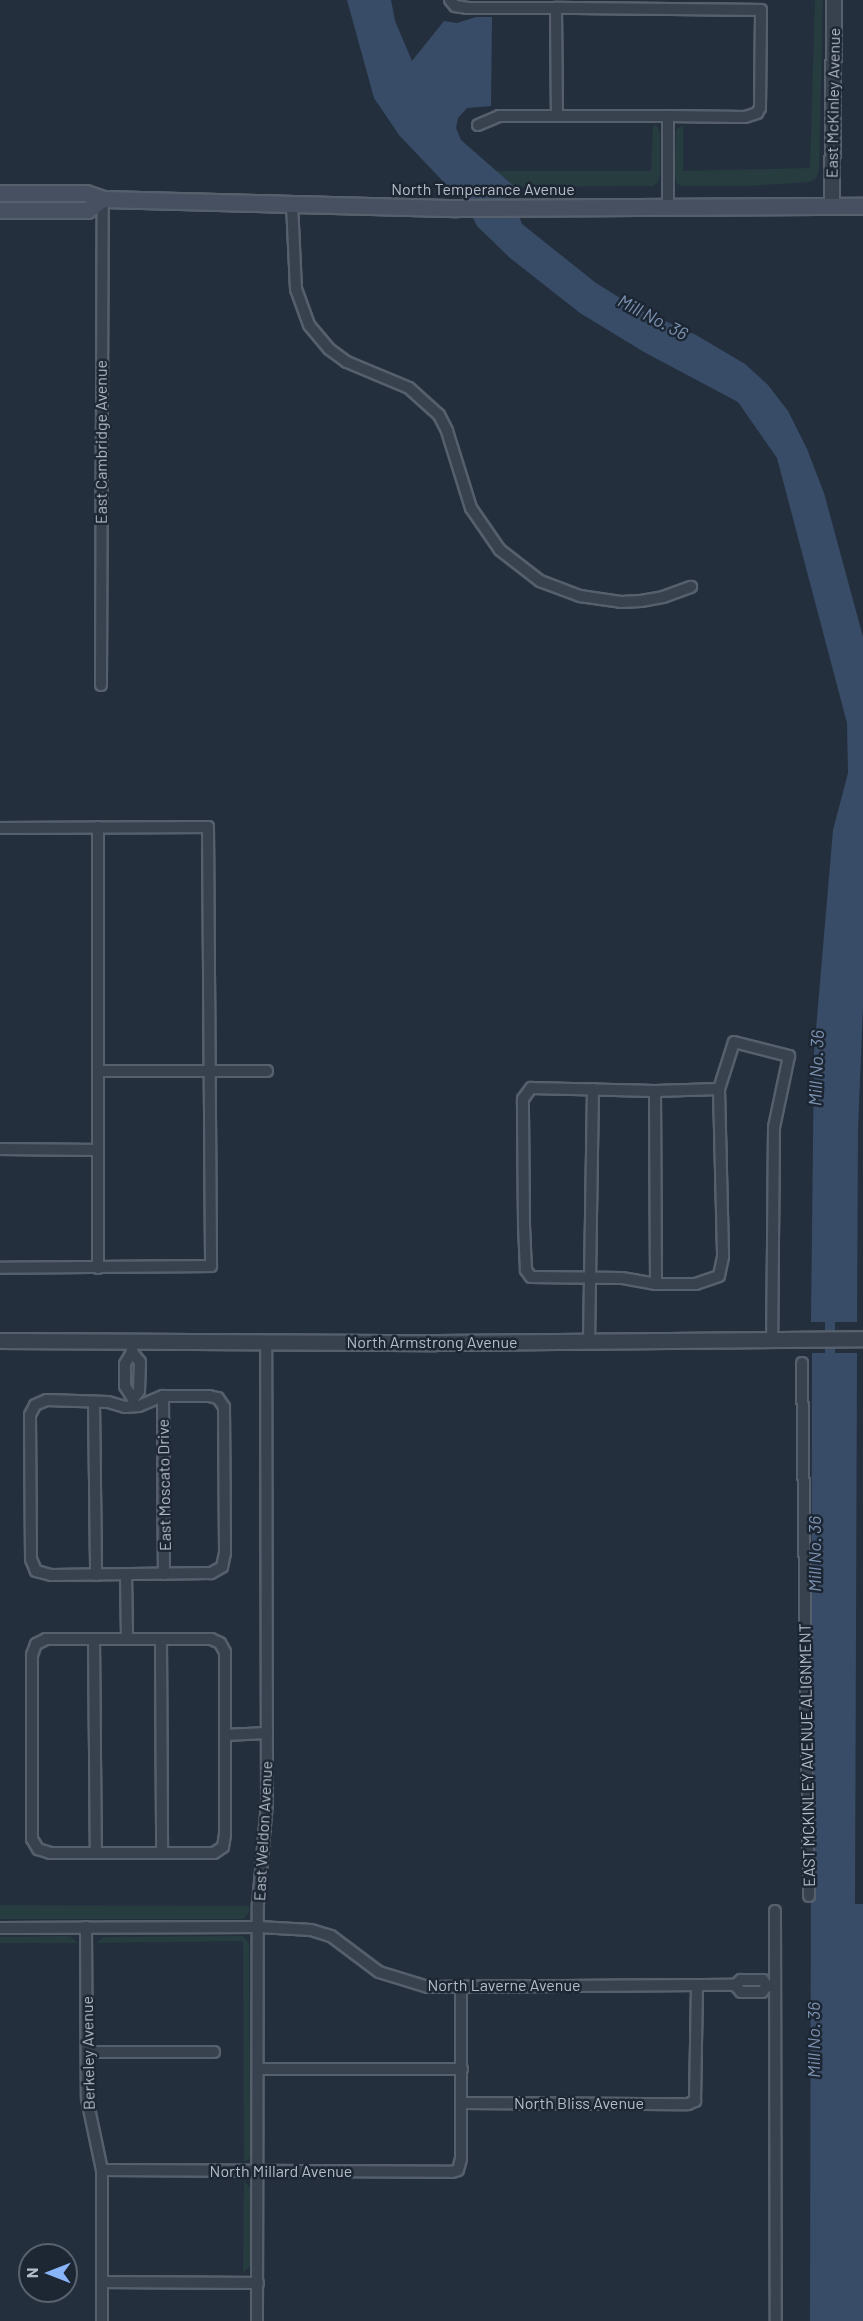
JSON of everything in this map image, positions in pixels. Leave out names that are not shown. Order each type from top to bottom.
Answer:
[{"type":"main road","name":"North Temperance Avenue","points":[[0,193],[86,193],[103,199],[457,208],[863,206]]},
{"type":"main road","name":"North Temperance Avenue","points":[[0,210],[87,210],[103,199]]},
{"type":"street","points":[[450,0],[455,6],[468,8],[556,9],[761,5],[761,99],[757,113],[745,117],[499,116],[478,125]]},
{"type":"street","name":"East McKinley Avenue","points":[[832,206],[834,0]]},
{"type":"street","points":[[556,9],[557,116]]},
{"type":"street","points":[[668,116],[668,207]]},
{"type":"street","name":"East Cambridge Avenue","points":[[101,685],[103,199]]},
{"type":"street","points":[[292,204],[296,289],[302,312],[309,325],[330,349],[347,362],[409,388],[439,415],[447,431],[471,508],[500,550],[540,581],[580,596],[621,602],[641,601],[663,597],[691,586]]},
{"type":"street","points":[[98,826],[98,1268]]},
{"type":"street","points":[[0,828],[207,827],[211,1266],[0,1268]]},
{"type":"street","points":[[719,1089],[655,1091],[531,1088],[523,1099],[526,1270],[531,1277],[622,1278],[656,1284],[696,1284],[719,1276],[723,1257],[719,1089],[734,1042],[789,1056],[774,1127],[772,1338]]},
{"type":"street","points":[[98,1071],[267,1071]]},
{"type":"street","points":[[588,1343],[593,1089]]},
{"type":"street","points":[[655,1091],[656,1284]]},
{"type":"street","points":[[0,1149],[97,1150]]},
{"type":"street","name":"North Armstrong Avenue","points":[[0,1341],[132,1346],[266,1341],[588,1343],[772,1338],[861,1339]]},
{"type":"street","name":"East Weldon Avenue","points":[[257,2321],[259,1927],[267,1803],[266,1341]]},
{"type":"street","points":[[132,1346],[125,1364],[125,1389],[133,1402]]},
{"type":"street","points":[[132,1346],[140,1362],[139,1391],[133,1402]]},
{"type":"street","name":"EAST MCKINLEY AVENUE ALIGNMENT","points":[[802,1363],[809,1896]]},
{"type":"street","points":[[125,1381],[140,1381]]},
{"type":"street","points":[[163,1396],[209,1396],[218,1398],[224,1407],[225,1553],[222,1567],[211,1573],[51,1575],[36,1571],[31,1559],[30,1416],[35,1405],[47,1401],[133,1402],[163,1396]]},
{"type":"street","name":"East Moscato Drive","points":[[163,1396],[164,1574]]},
{"type":"street","points":[[94,1402],[96,1575]]},
{"type":"street","points":[[126,1574],[127,1639]]},
{"type":"street","points":[[46,1639],[94,1639],[211,1639],[220,1643],[225,1652],[225,1835],[223,1847],[214,1853],[50,1853],[38,1849],[32,1839],[32,1655],[36,1644],[46,1639]]},
{"type":"street","points":[[94,1639],[96,1853]]},
{"type":"street","points":[[161,1639],[162,1853]]},
{"type":"street","points":[[225,1735],[267,1733]]},
{"type":"street","points":[[775,1911],[771,1986],[776,2321]]},
{"type":"street","name":"Berkeley Avenue","points":[[86,1927],[88,2115],[102,2170],[102,2321]]},
{"type":"street","name":"North Laverne Avenue","points":[[0,1928],[259,1927],[311,1930],[331,1936],[379,1972],[428,1987],[735,1985],[741,1992],[762,1992],[771,1986]]},
{"type":"street","name":"North Bliss Avenue","points":[[462,2103],[688,2104],[695,2101],[697,1985]]},
{"type":"street","points":[[461,1986],[462,2103]]},
{"type":"street","points":[[87,2052],[214,2052]]},
{"type":"street","points":[[258,2069],[462,2069]]},
{"type":"street","name":"North Millard Avenue","points":[[102,2170],[452,2172],[458,2170],[461,2159],[462,2103]]},
{"type":"street","points":[[102,2282],[258,2283]]},
{"type":"green space","points":[[815,0],[823,0],[819,171],[816,178],[810,182],[747,186],[682,186],[677,184],[675,175],[676,130],[683,125],[683,171],[810,168]]},
{"type":"green space","points":[[653,125],[657,126],[660,132],[660,175],[658,182],[652,186],[515,187],[495,171],[651,171]]},
{"type":"green space","points":[[0,1905],[249,1906],[249,1912],[243,1919],[0,1919]]},
{"type":"green space","points":[[70,1936],[78,1943],[0,1943],[0,1937]]},
{"type":"green space","points":[[243,1936],[249,1943],[250,2155],[249,2160],[244,2162],[243,1941],[96,1943],[104,1937]]},
{"type":"green space","points":[[244,2181],[250,2188],[250,2266],[243,2273]]},
{"type":"water","points":[[347,0],[391,0],[395,21],[412,61],[444,21],[457,23],[476,17],[492,17],[491,106],[467,108],[458,118],[456,128],[461,140],[515,187],[500,202],[467,201],[455,194],[399,135],[374,98]]},
{"type":"water","points":[[472,216],[519,216],[522,224],[596,283],[636,308],[696,335],[745,364],[768,385],[788,411],[807,449],[824,493],[863,637],[863,1006],[858,1130],[857,1322],[811,1322],[814,1053],[833,830],[848,773],[847,723],[777,458],[738,402],[644,352],[580,313],[510,258],[477,226]]},
{"type":"water","points":[[812,1353],[857,1353],[855,1904],[863,1904],[863,2321],[810,2321]]},
{"type":"waterway","name":"Mill No. 36","points":[[830,1310],[830,1367]]}]
